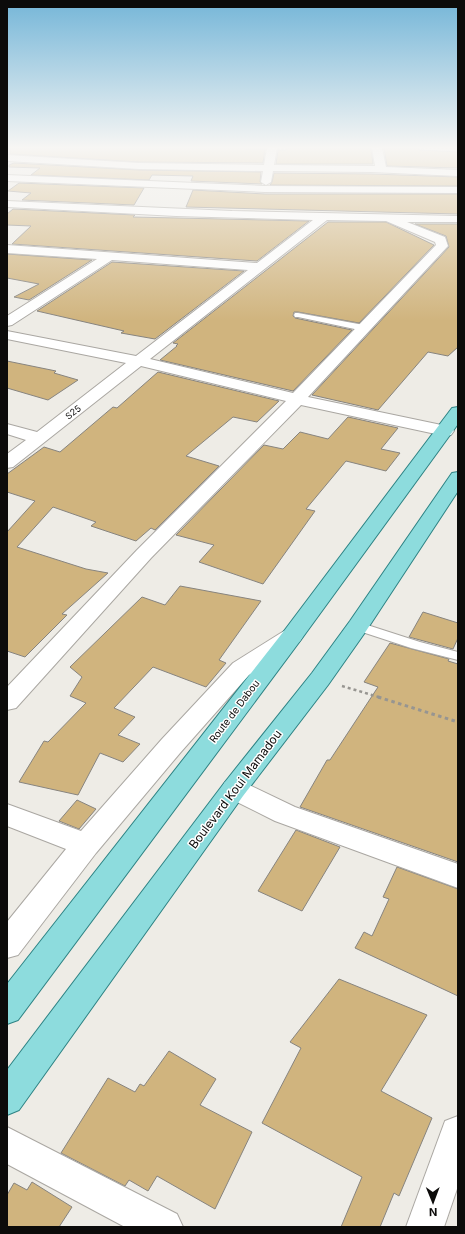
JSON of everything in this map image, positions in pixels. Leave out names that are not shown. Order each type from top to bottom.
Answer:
[{"type":"main road","name":"Route de Dabou","points":[[7,1008],[292,636],[452,421]]},
{"type":"main road","name":"Boulevard Koui Mamadou","points":[[7,1098],[234,790],[320,679],[358,626],[458,477]]},
{"type":"street","points":[[35,206],[260,215],[458,219]]},
{"type":"street","points":[[260,215],[261,206]]},
{"type":"street","name":"S25","points":[[7,463],[324,217]]},
{"type":"street","points":[[7,702],[144,554],[297,398],[442,246],[441,240],[388,218]]},
{"type":"street","points":[[7,249],[107,258],[259,267]]},
{"type":"street","points":[[7,322],[107,258]]},
{"type":"street","points":[[7,335],[139,361],[297,398],[452,421]]},
{"type":"street","points":[[7,429],[40,438]]},
{"type":"street","points":[[7,945],[86,845],[171,746],[241,669],[292,636]]},
{"type":"street","points":[[234,790],[285,814],[458,876]]},
{"type":"street","points":[[7,815],[86,845]]},
{"type":"street","points":[[425,1227],[458,1134]]},
{"type":"street","points":[[7,1145],[164,1227]]},
{"type":"lane","points":[[298,314],[364,328]]},
{"type":"lane","points":[[358,626],[416,645],[458,656]]},
{"type":"path","points":[[320,679],[458,722]]},
{"type":"building","points":[[187,206],[458,206],[458,214],[186,207]]},
{"type":"building","points":[[13,209],[135,215],[133,217],[309,221],[257,261],[12,244],[31,226],[7,225],[7,214]]},
{"type":"building","points":[[328,222],[386,222],[434,245],[359,323],[294,312],[293,316],[295,318],[352,330],[293,391],[160,360],[178,344],[173,343]]},
{"type":"building","points":[[415,224],[458,224],[458,347],[448,356],[428,352],[378,410],[312,395],[449,247],[446,236]]},
{"type":"building","points":[[7,254],[92,260],[29,300],[14,297],[39,284],[7,278]]},
{"type":"building","points":[[112,262],[244,271],[155,339],[121,333],[124,331],[37,311]]},
{"type":"building","points":[[7,361],[56,371],[54,373],[78,380],[48,400],[7,388]]},
{"type":"building","points":[[158,372],[279,401],[257,422],[233,417],[186,456],[219,466],[155,530],[151,528],[136,541],[91,526],[96,522],[53,507],[17,547],[86,569],[108,573],[62,614],[67,615],[25,657],[7,651],[7,532],[35,501],[7,492],[7,474],[44,447],[60,452],[113,407],[117,408]]},
{"type":"building","points":[[348,417],[398,428],[381,449],[400,453],[386,471],[346,461],[306,509],[315,511],[263,584],[199,562],[214,545],[176,535],[264,445],[283,449],[300,432],[328,439]]},
{"type":"building","points":[[180,586],[261,601],[219,660],[226,663],[206,687],[153,667],[114,708],[135,717],[118,735],[140,744],[123,762],[100,753],[78,795],[19,782],[44,741],[48,742],[86,703],[70,696],[82,677],[70,667],[142,597],[165,605]]},
{"type":"building","points":[[423,612],[458,623],[458,638],[453,649],[409,637]]},
{"type":"building","points":[[390,643],[449,659],[448,661],[458,664],[458,862],[300,807],[327,760],[330,760],[378,687],[364,682]]},
{"type":"building","points":[[77,800],[96,809],[79,829],[59,821]]},
{"type":"building","points":[[296,830],[340,847],[302,911],[258,891]]},
{"type":"building","points":[[397,867],[458,889],[458,996],[355,948],[364,932],[372,936],[389,899],[383,897]]},
{"type":"building","points":[[339,979],[427,1015],[381,1091],[432,1118],[399,1196],[394,1193],[380,1227],[341,1227],[362,1177],[262,1123],[301,1048],[290,1042]]},
{"type":"building","points":[[169,1051],[216,1079],[200,1105],[252,1132],[215,1209],[157,1176],[148,1191],[129,1180],[125,1186],[61,1153],[108,1078],[135,1092],[140,1084],[144,1086]]},
{"type":"building","points":[[32,1182],[72,1207],[59,1227],[7,1227],[7,1195],[14,1183],[27,1190]]}]
